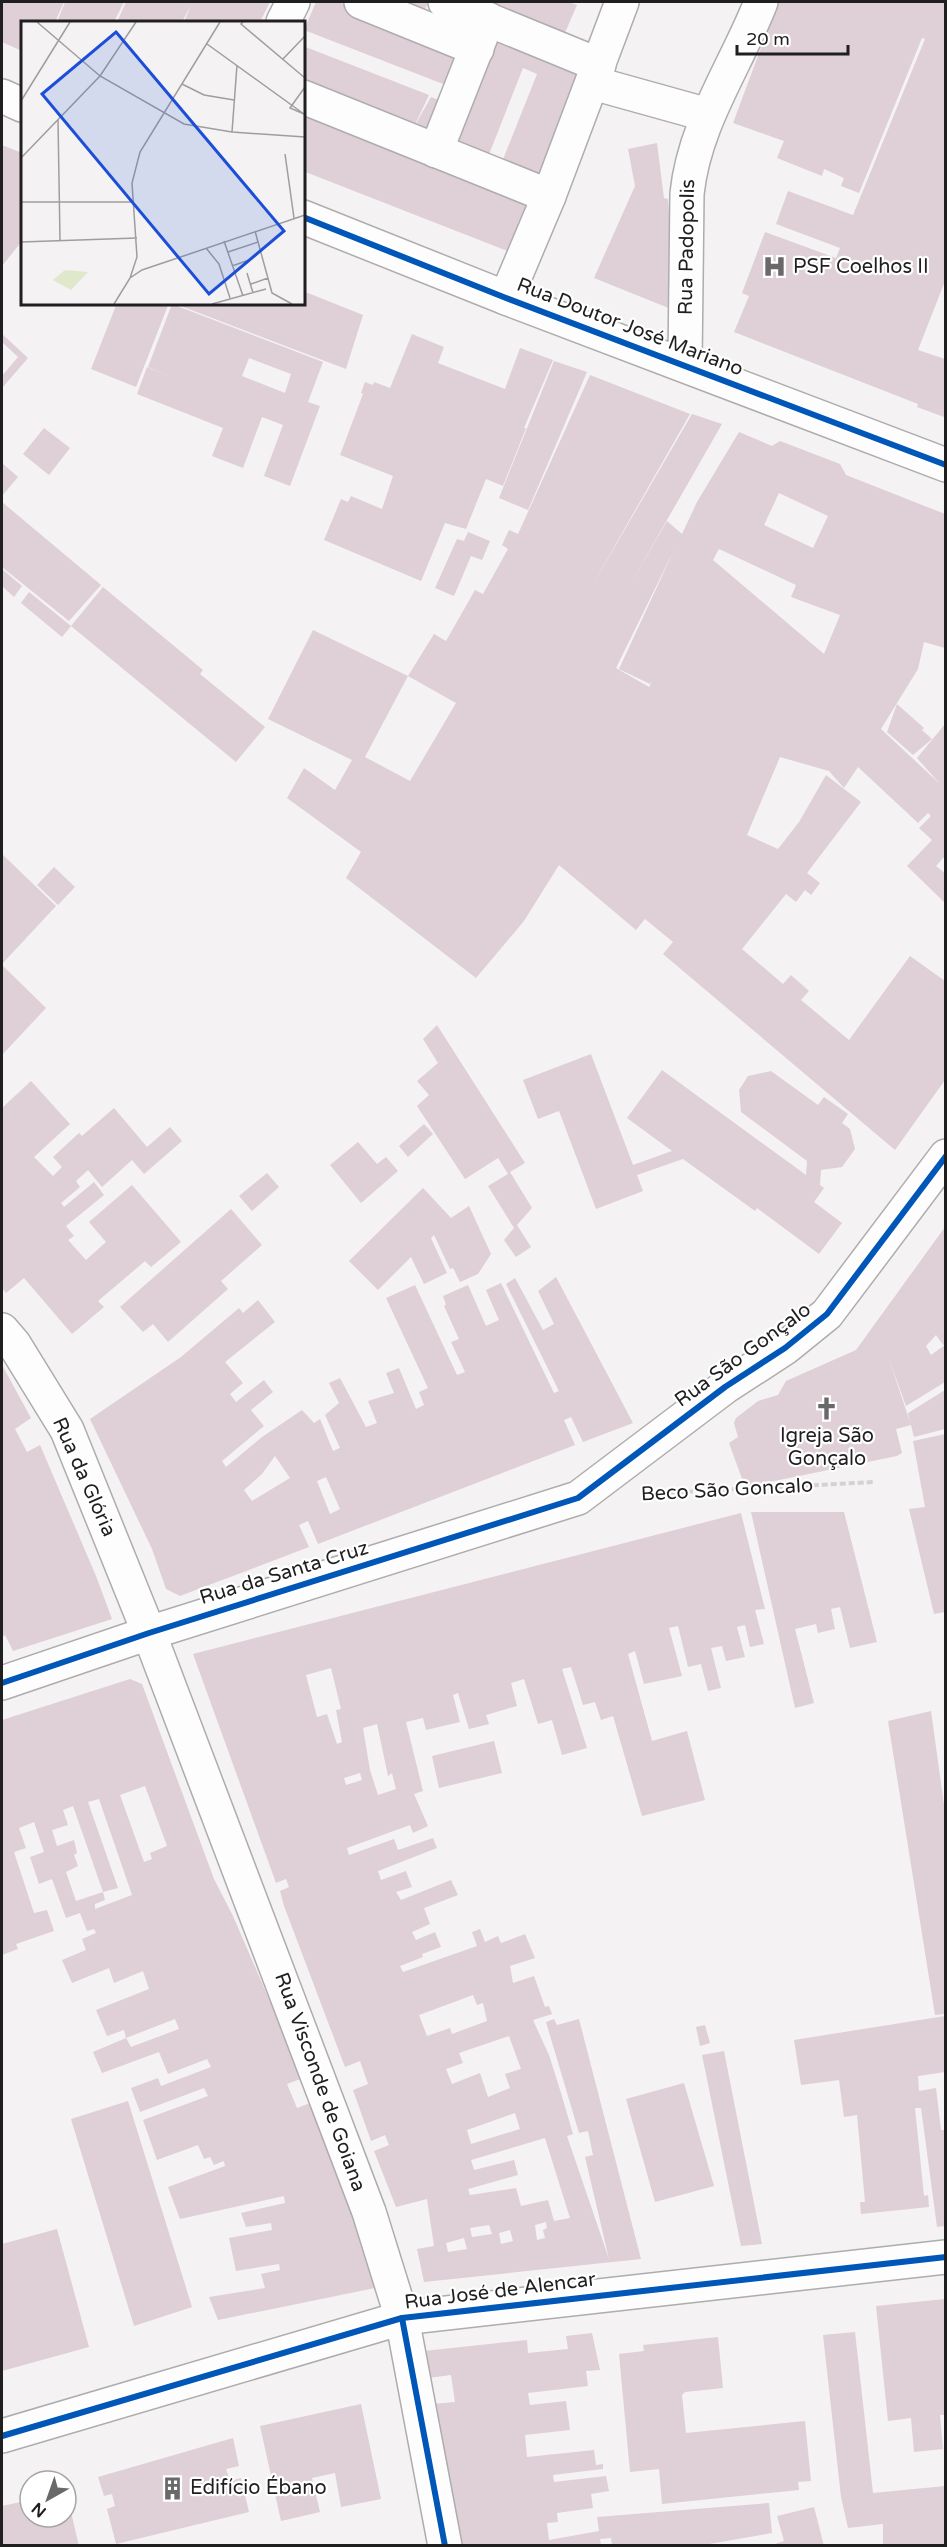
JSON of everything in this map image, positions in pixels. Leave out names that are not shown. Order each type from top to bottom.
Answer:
[{"type":"street","points":[[284,21],[293,2]]},
{"type":"street","points":[[361,2],[430,15],[708,115]]},
{"type":"street","points":[[445,2],[483,34]]},
{"type":"street","points":[[506,298],[549,196],[622,2]]},
{"type":"street","name":"Rua Padopolis","points":[[685,364],[689,166],[753,4]]},
{"type":"street","points":[[436,151],[483,34]]},
{"type":"street","points":[[2,96],[21,105]]},
{"type":"street","points":[[304,97],[549,196]]},
{"type":"street","name":"Rua Doutor José Mariano","points":[[304,217],[506,298],[685,364],[945,465]]},
{"type":"street","name":"Rua São Gonçalo","points":[[578,1498],[725,1387],[785,1348],[827,1314],[944,1162]]},
{"type":"street","name":"Rua da Glória","points":[[2,1330],[14,1344],[67,1430],[149,1633]]},
{"type":"street","name":"Rua da Santa Cruz","points":[[2,1683],[149,1633],[578,1498]]},
{"type":"street","name":"Rua Visconde de Goiana","points":[[149,1633],[369,2212],[402,2318],[445,2546]]},
{"type":"street","name":"Rua José de Alencar","points":[[2,2436],[402,2318],[945,2257]]},
{"type":"building","points":[[2,2],[64,2],[55,21],[21,21],[21,51],[2,42]]},
{"type":"building","points":[[65,2],[124,2],[114,21],[57,21]]},
{"type":"building","points":[[126,2],[270,2],[260,21],[184,21],[191,5],[183,21],[117,21]]},
{"type":"building","points":[[316,2],[339,2],[469,52],[456,89],[304,30]]},
{"type":"building","points":[[383,2],[428,2],[422,17]]},
{"type":"building","points":[[459,2],[569,2],[577,5],[561,42]]},
{"type":"building","points":[[778,2],[945,2],[945,281],[918,350],[945,359],[944,417],[917,407],[918,404],[734,332],[749,296],[742,293],[765,232],[836,258],[840,248],[776,224],[788,191],[853,215],[925,39],[922,38],[859,193],[841,186],[844,178],[824,169],[822,176],[777,158],[784,141],[733,123]]},
{"type":"building","points":[[496,32],[583,67],[538,181],[500,167],[537,74],[523,68],[486,162],[449,147]]},
{"type":"building","points":[[304,46],[429,95],[411,133],[304,90]]},
{"type":"building","points":[[431,97],[449,104],[435,141],[413,129]]},
{"type":"building","points":[[304,108],[537,199],[515,254],[304,171]]},
{"type":"building","points":[[657,143],[664,198],[668,199],[676,311],[594,278],[635,186],[628,149]]},
{"type":"building","points":[[2,145],[21,153],[21,242],[2,266]]},
{"type":"building","points":[[304,291],[363,315],[346,369],[176,304],[304,304]]},
{"type":"building","points":[[117,304],[169,304],[136,387],[91,369]]},
{"type":"building","points":[[172,304],[323,362],[308,402],[320,406],[290,486],[264,476],[283,425],[262,417],[243,468],[212,456],[223,428],[137,394],[147,367],[172,377],[148,367]],"holes":[[[249,358],[291,374],[285,393],[242,376]]]},
{"type":"building","points":[[2,334],[28,358],[2,388],[2,376],[18,357],[2,342]]},
{"type":"building","points":[[412,334],[444,347],[438,363],[505,389],[520,348],[553,360],[524,428],[526,428],[503,486],[486,479],[466,529],[445,523],[421,581],[324,540],[341,499],[348,502],[351,496],[382,509],[393,476],[340,455],[363,394],[361,393],[365,382],[373,385],[374,382],[390,388]]},
{"type":"building","points":[[554,361],[587,372],[528,510],[499,498]]},
{"type":"building","points":[[590,375],[690,414],[589,591],[692,414],[722,424],[628,588],[667,521],[682,534],[697,502],[739,432],[772,446],[780,441],[840,464],[846,475],[945,514],[945,648],[924,642],[918,669],[881,729],[940,784],[917,758],[945,724],[945,856],[936,866],[945,873],[945,903],[907,866],[932,840],[919,828],[931,816],[928,813],[918,823],[858,767],[844,788],[829,771],[780,757],[747,835],[778,849],[799,822],[826,775],[861,802],[807,873],[820,883],[811,895],[805,890],[796,902],[786,894],[742,949],[783,984],[791,975],[809,991],[801,1000],[849,1040],[910,956],[945,981],[945,1080],[895,1150],[663,954],[673,942],[645,919],[636,930],[559,865],[524,921],[476,978],[346,878],[361,852],[287,798],[304,768],[335,790],[352,760],[268,719],[313,630],[408,676],[434,634],[446,641],[475,590],[483,594],[508,549],[502,545],[509,530],[518,534]],"holes":[[[779,493],[828,516],[813,548],[764,525]],[[675,548],[619,669],[650,684],[653,679],[649,687],[616,668]],[[719,549],[796,585],[791,597],[840,615],[824,654],[713,560]],[[408,676],[456,703],[410,781],[365,757]]]},
{"type":"building","points":[[44,428],[70,448],[49,475],[23,454]]},
{"type":"building","points":[[2,463],[18,477],[2,496]]},
{"type":"building","points":[[2,502],[101,585],[69,621],[2,567]]},
{"type":"building","points":[[468,532],[490,541],[482,560],[471,556],[454,596],[435,588],[457,539],[464,541]]},
{"type":"building","points":[[2,569],[22,586],[14,597],[2,586]]},
{"type":"building","points":[[103,587],[203,670],[200,674],[265,727],[236,762],[71,626]]},
{"type":"building","points":[[29,592],[71,626],[62,637],[21,603]]},
{"type":"building","points":[[897,704],[924,728],[922,730],[932,739],[913,755],[887,732]]},
{"type":"building","points":[[2,854],[56,906],[2,964]]},
{"type":"building","points":[[54,867],[75,887],[58,905],[37,885]]},
{"type":"building","points":[[2,965],[46,1008],[2,1055]]},
{"type":"building","points":[[437,1025],[525,1163],[510,1172],[532,1208],[517,1225],[531,1247],[516,1257],[504,1240],[514,1228],[488,1186],[508,1174],[498,1158],[465,1179],[417,1106],[429,1095],[417,1081],[438,1063],[423,1039]]},
{"type":"building","points":[[591,1054],[633,1165],[672,1151],[627,1118],[662,1070],[806,1175],[807,1161],[741,1112],[739,1090],[748,1076],[771,1071],[818,1105],[824,1097],[848,1114],[842,1123],[850,1129],[855,1149],[842,1167],[821,1170],[820,1185],[824,1188],[814,1202],[842,1223],[819,1254],[757,1208],[755,1211],[683,1159],[637,1175],[643,1191],[596,1209],[559,1111],[538,1119],[523,1080]]},
{"type":"building","points":[[31,1081],[70,1124],[34,1157],[53,1176],[62,1167],[53,1157],[79,1133],[82,1136],[114,1108],[147,1147],[170,1127],[182,1141],[144,1174],[132,1160],[102,1187],[88,1170],[76,1181],[80,1187],[61,1203],[64,1207],[94,1182],[104,1195],[66,1226],[74,1236],[68,1240],[86,1260],[106,1242],[89,1222],[132,1185],[181,1242],[151,1267],[145,1261],[98,1301],[104,1307],[72,1334],[24,1278],[6,1293],[2,1288],[2,1108]]},
{"type":"building","points":[[424,1124],[433,1134],[408,1157],[399,1146]]},
{"type":"building","points":[[358,1142],[377,1164],[386,1157],[398,1171],[361,1203],[330,1165]]},
{"type":"building","points":[[267,1173],[279,1187],[252,1211],[239,1196]]},
{"type":"building","points":[[423,1188],[451,1218],[469,1206],[491,1254],[478,1274],[460,1282],[453,1268],[450,1269],[434,1235],[431,1238],[447,1273],[424,1284],[411,1257],[378,1290],[349,1261]]},
{"type":"building","points":[[231,1209],[262,1245],[221,1281],[228,1289],[168,1342],[153,1324],[143,1332],[120,1307]]},
{"type":"building","name":"Igreja São Gonçalo","points":[[945,1227],[945,1344],[943,1345],[936,1335],[926,1346],[931,1355],[945,1345],[945,1382],[906,1406],[889,1359],[910,1422],[908,1413],[945,1390],[945,1429],[914,1437],[911,1425],[896,1429],[902,1453],[897,1456],[745,1487],[729,1443],[738,1437],[734,1423],[736,1418],[758,1401],[778,1395],[786,1381],[856,1350]]},
{"type":"building","points":[[556,1277],[633,1423],[583,1442],[571,1417],[564,1420],[575,1445],[318,1544],[308,1521],[299,1525],[309,1547],[180,1596],[166,1589],[152,1549],[90,1419],[181,1357],[239,1308],[243,1313],[258,1300],[275,1322],[225,1362],[243,1383],[230,1394],[236,1402],[264,1380],[273,1392],[251,1410],[264,1426],[222,1461],[226,1467],[262,1437],[302,1410],[314,1423],[320,1419],[333,1451],[340,1448],[325,1415],[339,1403],[329,1383],[340,1378],[366,1427],[377,1423],[368,1401],[394,1393],[386,1373],[399,1368],[416,1409],[424,1405],[419,1392],[428,1388],[386,1298],[415,1285],[457,1375],[465,1372],[451,1342],[459,1339],[444,1306],[446,1305],[443,1296],[468,1285],[486,1326],[499,1320],[486,1290],[501,1283],[554,1393],[559,1391],[506,1284],[515,1278],[543,1330],[554,1324],[538,1291]],"holes":[[[275,1456],[290,1478],[252,1501],[244,1490],[262,1474]],[[326,1477],[340,1509],[330,1514],[317,1481]]]},
{"type":"building","points":[[2,1365],[31,1418],[15,1429],[27,1452],[40,1445],[112,1619],[13,1651],[5,1635],[2,1637]]},
{"type":"building","points":[[945,1434],[945,1612],[934,1614],[909,1509],[925,1507],[913,1441]]},
{"type":"building","points":[[751,1512],[844,1512],[877,1642],[850,1648],[840,1607],[831,1609],[835,1629],[818,1633],[816,1624],[795,1629],[814,1703],[795,1708]]},
{"type":"building","points":[[741,1513],[765,1609],[755,1610],[764,1644],[750,1647],[745,1625],[737,1627],[745,1657],[726,1661],[722,1646],[711,1648],[721,1688],[708,1691],[701,1664],[688,1667],[678,1626],[669,1628],[682,1676],[644,1684],[635,1651],[628,1654],[652,1741],[687,1731],[705,1800],[642,1816],[613,1716],[601,1720],[595,1702],[583,1705],[571,1667],[562,1669],[587,1748],[562,1755],[552,1720],[538,1724],[524,1679],[511,1683],[517,1706],[486,1715],[489,1724],[469,1729],[458,1693],[453,1695],[460,1722],[426,1730],[423,1718],[406,1722],[423,1791],[414,1794],[428,1826],[413,1833],[410,1825],[347,1848],[349,1855],[394,1839],[398,1850],[433,1838],[437,1848],[378,1871],[381,1880],[406,1871],[412,1887],[396,1892],[401,1900],[451,1880],[458,1895],[424,1908],[430,1924],[412,1932],[416,1940],[435,1932],[441,1947],[400,1966],[403,1972],[477,1946],[472,1932],[480,1929],[485,1942],[498,1936],[501,1943],[525,1934],[535,1958],[510,1966],[513,1983],[534,1976],[545,2007],[549,2006],[552,2014],[533,2020],[549,2055],[573,2134],[567,2136],[609,2259],[585,2157],[593,2155],[588,2131],[579,2133],[546,2022],[554,2019],[557,2025],[579,2019],[641,2259],[424,2282],[417,2249],[434,2246],[427,2199],[396,2207],[374,2151],[389,2145],[385,2135],[371,2141],[353,2090],[368,2084],[360,2061],[345,2067],[284,1906],[280,1891],[289,1887],[286,1879],[276,1883],[193,1654]],"holes":[[[331,1668],[341,1709],[336,1710],[342,1742],[337,1744],[327,1714],[317,1717],[306,1675]],[[377,1724],[388,1776],[392,1773],[396,1789],[378,1795],[370,1770],[363,1728]],[[360,1773],[362,1780],[346,1785],[344,1778]],[[473,1995],[477,2005],[483,2003],[487,2021],[452,2034],[450,2028],[427,2036],[419,2015]],[[509,2036],[521,2069],[505,2074],[510,2088],[488,2097],[480,2073],[452,2084],[446,2069],[463,2063],[459,2053]],[[515,2113],[520,2129],[471,2144],[467,2130]],[[545,2138],[570,2218],[554,2221],[548,2200],[521,2206],[516,2188],[470,2195],[468,2189],[518,2175],[514,2160],[474,2170],[471,2160]],[[546,2222],[547,2228],[543,2230],[545,2238],[537,2240],[535,2225]],[[489,2225],[492,2234],[472,2237],[470,2228]],[[510,2230],[513,2241],[501,2244],[499,2233]],[[464,2238],[467,2249],[448,2252],[446,2243]]]},
{"type":"building","points":[[130,1679],[142,1684],[214,1879],[233,1916],[303,2078],[287,2084],[297,2108],[313,2102],[366,2231],[375,2288],[218,2320],[209,2297],[265,2288],[261,2274],[280,2270],[279,2264],[236,2271],[229,2238],[272,2230],[271,2223],[246,2227],[241,2213],[285,2203],[284,2196],[180,2219],[168,2187],[225,2166],[224,2161],[214,2165],[210,2157],[204,2159],[198,2145],[157,2160],[143,2120],[208,2096],[204,2088],[140,2112],[131,2088],[158,2078],[161,2086],[211,2067],[207,2059],[168,2074],[159,2052],[102,2073],[93,2052],[126,2038],[124,2030],[107,2036],[96,2010],[149,1989],[143,1971],[114,1983],[109,1968],[72,1983],[62,1960],[86,1950],[82,1939],[96,1933],[94,1929],[87,1931],[80,1913],[66,1918],[52,1879],[39,1884],[30,1857],[44,1852],[34,1822],[19,1828],[26,1848],[14,1852],[34,1913],[47,1910],[54,1931],[16,1944],[18,1949],[2,1955],[2,1720]],"holes":[[[145,1786],[167,1846],[150,1853],[152,1859],[144,1862],[120,1795]],[[99,1799],[132,1895],[95,1909],[95,1904],[105,1900],[103,1892],[118,1888],[88,1802]],[[73,1806],[103,1892],[76,1901],[66,1872],[78,1866],[74,1855],[77,1853],[74,1840],[57,1846],[52,1830],[68,1825],[63,1810]],[[175,2019],[179,2029],[131,2047],[126,2038]]]},
{"type":"building","points":[[931,1711],[945,1812],[945,2014],[935,2015],[888,1721]]},
{"type":"building","points":[[494,1741],[502,1773],[439,1788],[432,1756]]},
{"type":"building","points":[[945,2016],[945,2072],[918,2076],[919,2091],[936,2088],[941,2130],[945,2130],[945,2226],[937,2227],[921,2108],[915,2108],[924,2196],[928,2195],[929,2207],[861,2214],[860,2202],[865,2202],[857,2115],[844,2117],[839,2080],[801,2085],[794,2040]]},
{"type":"building","points":[[705,2025],[710,2043],[700,2046],[696,2027]]},
{"type":"building","points":[[724,2051],[762,2244],[741,2246],[702,2055]]},
{"type":"building","points":[[684,2083],[714,2186],[655,2202],[626,2099]]},
{"type":"building","points":[[128,2101],[192,2307],[134,2326],[71,2119]]},
{"type":"building","points":[[57,2229],[89,2347],[2,2371],[2,2244]]},
{"type":"building","points":[[945,2299],[945,2415],[940,2415],[943,2449],[914,2452],[911,2418],[888,2421],[876,2306]]},
{"type":"building","points":[[855,2332],[873,2493],[945,2486],[945,2546],[883,2546],[883,2524],[848,2528],[841,2497],[823,2335]]},
{"type":"building","points":[[592,2333],[600,2370],[586,2371],[588,2386],[528,2393],[530,2405],[566,2401],[570,2430],[525,2435],[527,2457],[594,2450],[596,2465],[603,2464],[603,2469],[553,2475],[554,2482],[606,2476],[609,2491],[591,2494],[593,2508],[557,2513],[558,2522],[547,2523],[549,2540],[599,2531],[597,2517],[769,2503],[772,2533],[698,2546],[612,2546],[611,2538],[600,2539],[601,2546],[457,2546],[432,2404],[455,2402],[451,2375],[428,2378],[424,2351],[527,2340],[528,2353],[568,2349],[566,2336]]},
{"type":"building","points":[[718,2337],[723,2388],[685,2392],[682,2395],[686,2433],[805,2421],[811,2481],[798,2482],[799,2490],[662,2504],[659,2469],[630,2472],[619,2354],[644,2351],[643,2345]]},
{"type":"building","points":[[361,2404],[381,2499],[341,2507],[335,2473],[312,2478],[320,2512],[281,2521],[260,2426]]},
{"type":"building","name":"Edifício Ébano","points":[[233,2438],[239,2466],[226,2469],[230,2481],[241,2478],[249,2512],[116,2544],[107,2509],[115,2506],[112,2494],[104,2496],[98,2477]]},
{"type":"building","points":[[18,2503],[18,2529],[75,2529],[79,2546],[2,2546],[2,2506]]},
{"type":"building","points":[[814,2507],[824,2546],[769,2546],[784,2541],[777,2516]]},
{"type":"cycle path","points":[[304,217],[506,298],[946,465]]},
{"type":"cycle path","points":[[2,1683],[149,1633],[578,1498],[725,1387],[785,1348],[827,1314],[946,1156]]},
{"type":"cycle path","points":[[2,2436],[402,2318],[946,2257]]},
{"type":"cycle path","points":[[402,2318],[445,2546]]},
{"type":"place","name":"PSF Coelhos II","points":[[775,267]]},
{"type":"place","name":"Igreja São Gonçalo","points":[[827,1409]]},
{"type":"place","name":"Edifício Ébano","points":[[172,2488]]}]
